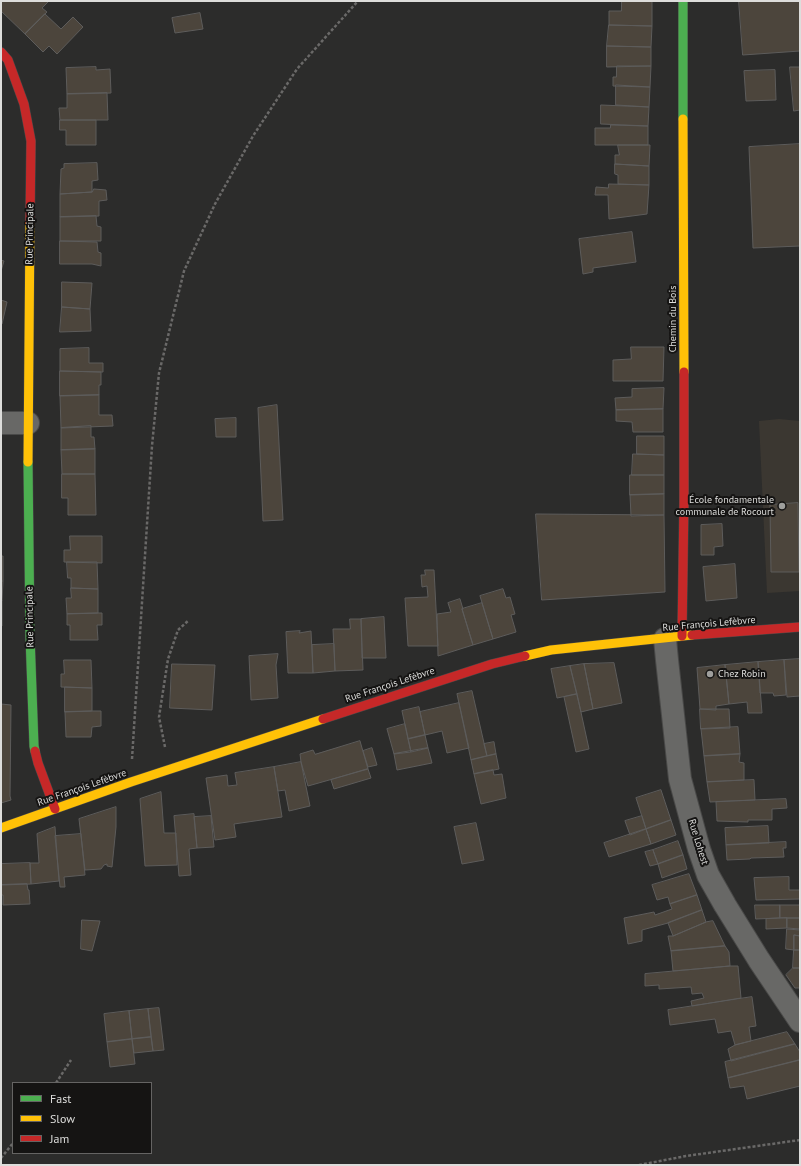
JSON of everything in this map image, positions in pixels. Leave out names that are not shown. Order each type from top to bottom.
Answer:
[{"type":"street","name":"Chemin du Bois","points":[[674,638],[684,500],[683,1]]},
{"type":"street","name":"Rue Principale","points":[[1,52],[8,60],[24,104],[31,141],[28,423],[30,636],[34,746],[38,763],[55,809]]},
{"type":"street","points":[[1,423],[28,423]]},
{"type":"street","name":"Rue François Lefèbvre","points":[[1,828],[131,782],[492,664],[551,650],[800,627]]},
{"type":"street","name":"Rue Lohest","points":[[674,638],[667,660],[680,779],[699,849],[708,875],[725,905],[759,960],[800,1020]]},
{"type":"path","points":[[131,782],[152,446],[159,373],[184,271],[215,204],[253,136],[297,69],[358,1]]},
{"type":"path","points":[[170,769],[159,717],[168,659],[178,630],[189,620]]},
{"type":"path","points":[[57,1082],[71,1060]]},
{"type":"path","points":[[639,1165],[686,1156],[800,1140]]},
{"type":"path","points":[[1,1158],[12,1144]]},
{"type":"shaded area","name":"École fondamentale communale de Rocourt","points":[[779,419],[800,421],[800,591],[767,593],[759,421]]},
{"type":"building","points":[[1,1],[49,1],[42,8],[47,12],[25,34],[1,11]]},
{"type":"building","points":[[622,1],[652,1],[652,26],[609,25],[609,11],[621,11]]},
{"type":"building","points":[[739,1],[800,1],[800,51],[743,55]]},
{"type":"building","points":[[200,13],[203,29],[175,33],[172,18]]},
{"type":"building","points":[[45,14],[61,29],[73,17],[83,27],[57,54],[49,46],[43,52],[25,34]]},
{"type":"building","points":[[609,25],[652,26],[651,47],[607,46]]},
{"type":"building","points":[[607,46],[651,47],[651,66],[607,67]]},
{"type":"building","points":[[617,66],[651,66],[650,87],[613,86],[613,77],[616,77]]},
{"type":"building","points":[[96,67],[96,70],[110,69],[111,93],[67,94],[66,68]]},
{"type":"building","points":[[790,67],[800,67],[800,110],[794,111]]},
{"type":"building","points":[[775,70],[776,100],[746,101],[744,71]]},
{"type":"building","points":[[616,85],[650,87],[649,107],[616,105]]},
{"type":"building","points":[[107,93],[108,120],[60,120],[59,108],[67,108],[67,94]]},
{"type":"building","points":[[601,105],[649,107],[648,126],[601,124]]},
{"type":"building","points":[[60,120],[96,120],[96,145],[66,145],[66,130],[60,130]]},
{"type":"building","points":[[611,125],[648,126],[648,145],[595,145],[595,128],[610,128]]},
{"type":"building","points":[[800,144],[800,246],[753,248],[749,147]]},
{"type":"building","points":[[618,145],[650,145],[649,166],[615,164],[615,155],[619,155]]},
{"type":"building","points":[[97,163],[98,180],[92,181],[92,192],[60,194],[61,169],[64,168],[64,164]]},
{"type":"building","points":[[615,164],[649,166],[649,185],[618,184],[618,175],[615,174]]},
{"type":"building","points":[[609,184],[649,185],[647,214],[609,219],[608,195],[595,195],[596,187],[608,188]]},
{"type":"building","points":[[94,189],[106,190],[107,200],[99,201],[99,216],[60,217],[60,194],[92,192]]},
{"type":"building","points":[[96,216],[97,226],[101,227],[101,241],[60,241],[60,217]]},
{"type":"building","points":[[632,232],[636,262],[593,268],[593,272],[583,274],[579,239]]},
{"type":"building","points":[[60,241],[97,242],[98,252],[101,253],[101,266],[92,264],[60,264]]},
{"type":"building","points":[[1,260],[4,261],[1,271]]},
{"type":"building","points":[[62,282],[92,283],[90,309],[62,307]]},
{"type":"building","points":[[1,300],[7,302],[2,324],[1,324]]},
{"type":"building","points":[[62,307],[90,309],[91,331],[60,332]]},
{"type":"building","points":[[631,347],[664,347],[663,381],[613,381],[613,360],[631,359]]},
{"type":"building","points":[[89,348],[89,363],[103,363],[103,372],[60,371],[60,349]]},
{"type":"building","points":[[60,371],[101,372],[99,395],[60,396]]},
{"type":"building","points":[[664,388],[663,409],[616,410],[615,398],[632,397],[632,389]]},
{"type":"building","points":[[99,395],[99,415],[112,415],[113,426],[61,428],[60,396]]},
{"type":"building","points":[[277,405],[283,520],[263,521],[258,408]]},
{"type":"building","points":[[663,409],[663,432],[633,432],[632,422],[616,421],[616,410]]},
{"type":"building","points":[[236,418],[236,437],[216,437],[215,419]]},
{"type":"building","points":[[91,426],[91,437],[94,437],[95,449],[61,450],[61,428]]},
{"type":"building","points":[[637,436],[664,436],[664,455],[637,454]]},
{"type":"building","points":[[95,449],[95,474],[62,474],[61,450]]},
{"type":"building","points":[[633,454],[664,455],[664,475],[632,475]]},
{"type":"building","points":[[62,474],[95,474],[96,515],[68,515],[68,498],[62,498]]},
{"type":"building","points":[[630,475],[664,475],[664,494],[630,495]]},
{"type":"building","points":[[664,494],[664,515],[631,516],[630,495]]},
{"type":"building","points":[[798,503],[799,572],[771,572],[770,505]]},
{"type":"building","points":[[536,514],[664,515],[665,592],[542,600]]},
{"type":"building","points":[[722,524],[723,546],[714,547],[714,555],[701,555],[701,525]]},
{"type":"building","points":[[70,536],[102,536],[102,563],[64,562],[64,550],[70,550]]},
{"type":"building","points":[[1,556],[3,556],[3,581],[1,581]]},
{"type":"building","points":[[67,562],[97,562],[98,589],[71,588],[71,578],[68,578]]},
{"type":"building","points":[[735,564],[737,598],[706,601],[703,567]]},
{"type":"building","points":[[425,570],[434,570],[438,646],[408,646],[405,598],[428,597],[427,586],[422,587],[421,575],[425,575]]},
{"type":"building","points":[[1,581],[3,581],[1,602]]},
{"type":"building","points":[[71,588],[98,589],[98,613],[67,614],[66,598],[71,598]]},
{"type":"building","points":[[503,589],[506,598],[510,597],[515,614],[511,615],[516,632],[493,639],[480,596]]},
{"type":"building","points":[[460,599],[473,645],[438,656],[437,614],[451,612],[448,603]]},
{"type":"building","points":[[2,601],[2,626],[1,626],[1,602]]},
{"type":"building","points":[[482,603],[493,639],[473,645],[462,609]]},
{"type":"building","points":[[102,613],[102,625],[97,625],[98,640],[70,640],[70,625],[67,625],[67,614]]},
{"type":"building","points":[[384,617],[386,658],[362,658],[361,619]]},
{"type":"building","points":[[350,619],[361,619],[363,670],[335,671],[333,629],[350,629]]},
{"type":"building","points":[[300,631],[299,633],[311,631],[313,673],[288,673],[286,632]]},
{"type":"building","points":[[334,644],[335,671],[313,673],[312,645]]},
{"type":"building","points":[[278,654],[276,665],[278,698],[251,700],[249,656]]},
{"type":"building","points":[[800,659],[800,696],[787,697],[784,660]]},
{"type":"building","points":[[64,660],[91,660],[92,688],[61,687],[61,674],[64,674]]},
{"type":"building","points":[[784,660],[786,695],[774,696],[773,693],[760,693],[758,662]]},
{"type":"building","points":[[758,662],[762,713],[748,713],[747,702],[729,704],[725,665]]},
{"type":"building","points":[[614,663],[622,703],[593,709],[584,664]]},
{"type":"building","points":[[172,664],[215,665],[212,710],[170,708]]},
{"type":"building","points":[[584,664],[593,709],[581,712],[570,666]]},
{"type":"building","points":[[725,665],[729,704],[716,706],[716,710],[700,709],[697,668]]},
{"type":"building","points":[[570,666],[577,694],[557,698],[551,669]]},
{"type":"building","points":[[65,687],[92,688],[92,711],[65,712]]},
{"type":"building","points":[[472,691],[487,756],[471,760],[457,694]]},
{"type":"building","points":[[577,694],[589,749],[576,752],[564,697]]},
{"type":"building","points":[[459,703],[469,748],[447,753],[442,731],[425,735],[420,712]]},
{"type":"building","points":[[1,704],[11,705],[11,800],[1,803]]},
{"type":"building","points":[[419,707],[425,735],[408,739],[402,711]]},
{"type":"building","points":[[700,709],[729,709],[730,728],[701,729]]},
{"type":"building","points":[[101,711],[101,726],[92,727],[91,737],[66,737],[65,712]]},
{"type":"building","points":[[405,724],[411,752],[394,754],[387,729]]},
{"type":"building","points":[[738,727],[740,754],[704,756],[701,729]]},
{"type":"building","points":[[425,735],[428,748],[411,752],[408,739]]},
{"type":"building","points":[[360,741],[368,769],[308,786],[300,754],[313,750],[315,754]]},
{"type":"building","points":[[494,742],[496,754],[487,756],[484,744]]},
{"type":"building","points":[[372,748],[377,765],[368,767],[363,751]]},
{"type":"building","points":[[428,748],[432,763],[397,770],[394,754]]},
{"type":"building","points":[[496,754],[499,769],[474,774],[471,760]]},
{"type":"building","points":[[740,754],[739,762],[744,763],[744,780],[707,782],[704,756]]},
{"type":"building","points":[[301,762],[310,806],[289,811],[285,790],[278,791],[274,767]]},
{"type":"building","points":[[274,767],[282,817],[234,824],[236,837],[215,840],[206,778],[227,775],[228,786],[237,785],[235,773]]},
{"type":"building","points":[[368,769],[371,778],[334,789],[331,780]]},
{"type":"building","points":[[493,770],[494,775],[502,774],[506,798],[481,804],[474,774]]},
{"type":"building","points":[[754,780],[755,800],[710,802],[707,782]]},
{"type":"building","points":[[661,790],[671,820],[646,829],[636,798]]},
{"type":"building","points":[[161,792],[164,833],[176,833],[177,865],[145,866],[140,799]]},
{"type":"building","points":[[786,799],[787,808],[772,809],[772,820],[748,820],[748,822],[717,821],[716,802]]},
{"type":"building","points":[[116,807],[116,827],[112,867],[107,866],[107,864],[101,869],[85,870],[79,819]]},
{"type":"building","points":[[194,814],[197,848],[189,849],[191,875],[179,876],[174,816]]},
{"type":"building","points":[[211,816],[214,847],[197,848],[194,817]]},
{"type":"building","points":[[642,816],[646,829],[630,835],[625,821]]},
{"type":"building","points":[[671,820],[676,835],[651,844],[646,829]]},
{"type":"building","points":[[476,823],[484,860],[462,864],[454,827]]},
{"type":"building","points":[[768,826],[769,843],[726,845],[725,828]]},
{"type":"building","points":[[55,827],[59,881],[31,884],[30,863],[39,863],[37,834]]},
{"type":"building","points":[[646,829],[651,844],[609,857],[604,843]]},
{"type":"building","points":[[81,834],[85,875],[64,877],[65,887],[60,887],[55,836]]},
{"type":"building","points":[[678,841],[683,855],[658,864],[653,850]]},
{"type":"building","points":[[786,842],[786,848],[783,848],[784,857],[727,860],[726,845]]},
{"type":"building","points":[[653,850],[658,864],[650,866],[645,852]]},
{"type":"building","points":[[683,855],[687,869],[662,878],[658,864]]},
{"type":"building","points":[[30,863],[31,884],[1,885],[1,864]]},
{"type":"building","points":[[689,874],[697,895],[670,904],[668,897],[657,900],[652,885]]},
{"type":"building","points":[[789,877],[789,890],[800,890],[800,899],[756,900],[754,878]]},
{"type":"building","points":[[27,884],[30,904],[3,905],[1,885]]},
{"type":"building","points":[[697,895],[702,910],[668,923],[642,930],[642,941],[628,944],[624,918],[654,912],[655,915],[672,909],[670,904]]},
{"type":"building","points":[[755,905],[780,905],[780,918],[756,919]]},
{"type":"building","points":[[780,905],[800,905],[800,918],[780,918]]},
{"type":"building","points":[[702,910],[706,922],[673,936],[668,923]]},
{"type":"building","points":[[787,918],[800,918],[800,929],[787,928]]},
{"type":"building","points":[[787,918],[787,928],[766,929],[766,919]]},
{"type":"building","points":[[82,920],[100,921],[92,951],[81,949]]},
{"type":"building","points":[[713,921],[725,946],[671,951],[668,936],[673,936],[706,922]]},
{"type":"building","points":[[787,929],[800,930],[800,936],[794,935],[794,950],[786,949]]},
{"type":"building","points":[[794,935],[800,936],[800,950],[794,950]]},
{"type":"building","points":[[725,946],[729,952],[730,966],[673,971],[671,951]]},
{"type":"building","points":[[794,950],[800,950],[800,968],[793,968]]},
{"type":"building","points":[[738,966],[741,998],[692,1006],[691,1001],[704,998],[702,993],[692,994],[691,987],[659,989],[659,985],[645,986],[645,974]]},
{"type":"building","points":[[793,968],[800,968],[800,988],[795,988],[786,975]]},
{"type":"building","points":[[752,997],[756,1026],[749,1027],[751,1041],[735,1045],[731,1031],[718,1033],[715,1019],[670,1025],[668,1010]]},
{"type":"building","points":[[159,1008],[164,1050],[153,1051],[148,1009]]},
{"type":"building","points":[[148,1009],[151,1037],[132,1039],[129,1011]]},
{"type":"building","points":[[129,1011],[132,1039],[107,1042],[104,1014]]},
{"type":"building","points":[[787,1032],[795,1044],[731,1061],[728,1049],[735,1045]]},
{"type":"building","points":[[151,1037],[153,1051],[134,1053],[132,1039]]},
{"type":"building","points":[[132,1039],[135,1064],[110,1067],[107,1042]]},
{"type":"building","points":[[795,1044],[800,1052],[800,1060],[728,1078],[725,1062]]},
{"type":"building","points":[[800,1060],[800,1086],[747,1099],[744,1086],[730,1088],[728,1078]]},
{"type":"traffic: fast","points":[[683,1],[683,119]]},
{"type":"traffic: fast","points":[[28,462],[30,636],[35,751]]},
{"type":"traffic: slow","points":[[683,119],[684,372]]},
{"type":"traffic: slow","points":[[28,462],[30,223]]},
{"type":"traffic: slow","points":[[525,656],[551,650],[692,635]]},
{"type":"traffic: slow","points":[[1,828],[131,782],[323,719]]},
{"type":"traffic: jam","points":[[1,52],[8,60],[24,104],[31,141],[30,223]]},
{"type":"traffic: jam","points":[[682,636],[684,372]]},
{"type":"traffic: jam","points":[[692,635],[800,627]]},
{"type":"traffic: jam","points":[[323,719],[492,664],[525,656]]},
{"type":"traffic: jam","points":[[35,751],[55,809]]},
{"type":"place","name":"École fondamentale communale de Rocourt","points":[[782,506]]},
{"type":"place","name":"Chez Robin","points":[[710,674]]}]
